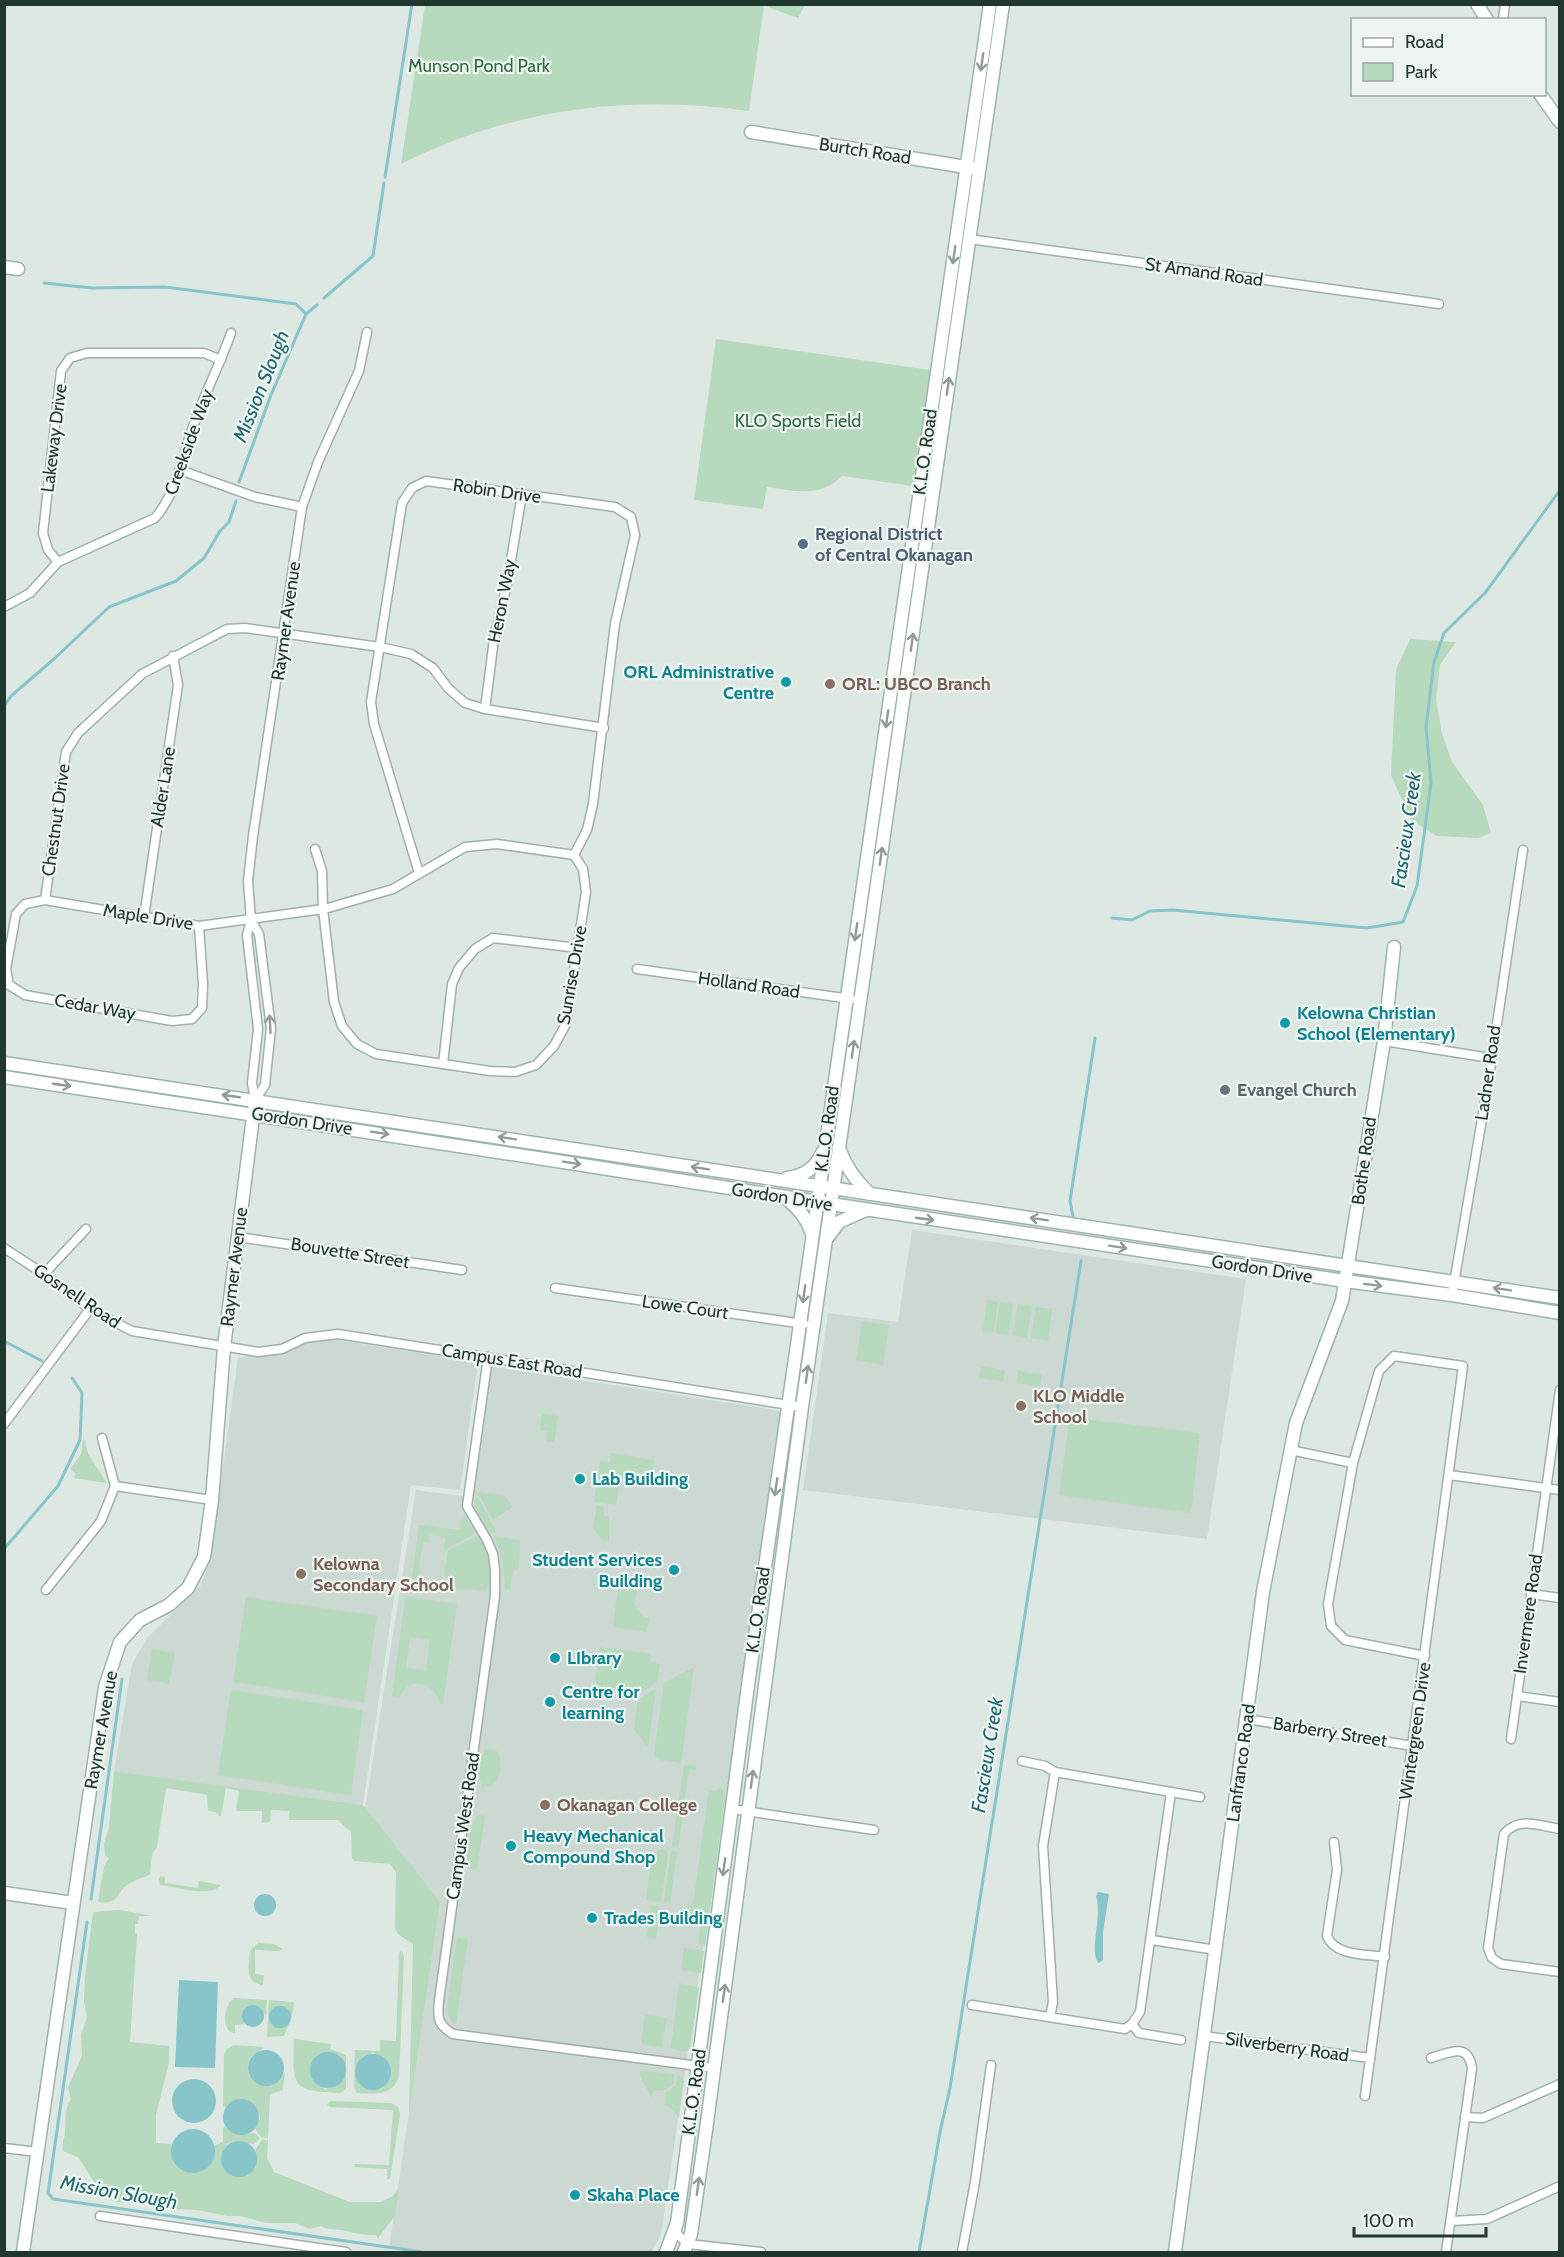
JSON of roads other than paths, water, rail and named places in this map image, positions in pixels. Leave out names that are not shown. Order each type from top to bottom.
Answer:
[{"type":"main road","name":"K.L.O. Road","points":[[666,2253],[676,2227],[799,1323],[990,4]]},
{"type":"main road","name":"K.L.O. Road","points":[[687,2243],[714,2068],[802,1407],[1003,4]]},
{"type":"main road","points":[[1477,4],[1486,18]]},
{"type":"main road","points":[[1541,96],[1560,122]]},
{"type":"main road","name":"Burtch Road","points":[[751,132],[979,169]]},
{"type":"main road","points":[[4,267],[18,269]]},
{"type":"main road","name":"Bothe Road","points":[[1345,1281],[1384,1041],[1394,947]]},
{"type":"main road","name":"Gordon Drive","points":[[4,1063],[1560,1298]]},
{"type":"main road","name":"Gordon Drive","points":[[4,1077],[867,1210],[1452,1295],[1560,1313]]},
{"type":"main road","name":"Raymer Avenue","points":[[23,2253],[105,1688],[120,1642],[140,1620],[169,1605],[188,1588],[204,1557],[212,1500],[224,1347],[255,1100]]},
{"type":"main road","points":[[778,1180],[795,1177],[812,1168],[819,1161],[825,1147]]},
{"type":"main road","points":[[839,1148],[843,1160],[854,1177],[870,1194]]},
{"type":"main road","points":[[783,1197],[794,1205],[805,1218],[812,1236]]},
{"type":"main road","points":[[826,1241],[839,1222],[867,1210]]},
{"type":"main road","name":"Lanfranco Road","points":[[1175,2253],[1263,1592],[1296,1423],[1342,1301],[1345,1281]]},
{"type":"main road","points":[[4,1893],[73,1903]]},
{"type":"street","name":"St Amand Road","points":[[969,239],[1439,304]]},
{"type":"street","name":"Raymer Avenue","points":[[255,1100],[252,1083],[258,1029],[247,935],[251,920],[248,881],[253,836],[302,507],[318,462],[359,371],[367,332]]},
{"type":"street","name":"Creekside Way","points":[[4,608],[30,593],[58,562],[155,518],[166,505],[194,424],[231,333]]},
{"type":"street","name":"Lakeway Drive","points":[[58,562],[48,550],[43,533],[61,371],[70,358],[87,353],[204,353],[221,360]]},
{"type":"street","points":[[180,470],[255,497],[302,507]]},
{"type":"street","name":"Robin Drive","points":[[419,873],[374,724],[371,702],[402,503],[412,488],[426,481],[615,507],[632,517],[635,535],[615,624],[593,804],[587,830],[574,855]]},
{"type":"street","name":"Heron Way","points":[[485,709],[494,639],[507,584],[522,494]]},
{"type":"street","name":"Chestnut Drive","points":[[45,900],[66,752],[78,733],[142,674],[227,629],[245,628],[380,647],[411,654],[433,668],[448,688],[465,703],[485,709],[604,728]]},
{"type":"street","name":"Alder Lane","points":[[144,917],[178,685],[173,656]]},
{"type":"street","points":[[251,920],[322,909],[393,889],[465,847],[497,844],[574,855]]},
{"type":"street","name":"Sunrise Drive","points":[[315,849],[322,871],[322,909],[334,1002],[342,1026],[357,1044],[376,1054],[515,1072],[536,1065],[554,1046],[566,1024],[586,892],[583,869],[574,855]]},
{"type":"street","name":"Ladner Road","points":[[1452,1295],[1522,850]]},
{"type":"street","name":"Maple Drive","points":[[45,900],[199,926],[251,920]]},
{"type":"street","name":"Cedar Way","points":[[45,900],[26,904],[16,914],[6,969],[9,985],[25,995],[172,1021],[192,1019],[202,1008],[203,984],[199,926]]},
{"type":"street","name":"Raymer Avenue","points":[[251,920],[259,934],[271,1028],[265,1085],[255,1100]]},
{"type":"street","points":[[443,1064],[452,984],[459,968],[475,949],[493,938],[578,948]]},
{"type":"street","name":"Holland Road","points":[[638,969],[860,1000]]},
{"type":"street","points":[[1384,1041],[1490,1058]]},
{"type":"street","points":[[45,1274],[86,1229]]},
{"type":"street","name":"Bouvette Street","points":[[238,1237],[462,1270]]},
{"type":"street","name":"Gosnell Road","points":[[4,1248],[45,1274],[90,1309],[132,1331],[224,1347]]},
{"type":"street","name":"Lowe Court","points":[[555,1288],[814,1325]]},
{"type":"street","points":[[4,1424],[90,1309]]},
{"type":"street","name":"Campus East Road","points":[[224,1347],[258,1352],[282,1349],[305,1338],[338,1334],[802,1407]]},
{"type":"street","name":"Wintergreen Drive","points":[[1353,1463],[1379,1371],[1394,1356],[1464,1366],[1365,2096]]},
{"type":"street","name":"Campus West Road","points":[[488,1357],[467,1506],[493,1554],[495,1590],[438,2020],[444,2029],[453,2034],[714,2068]]},
{"type":"street","name":"Invermere Road","points":[[1511,1739],[1560,1390]]},
{"type":"street","points":[[46,1590],[101,1521],[115,1486],[102,1438]]},
{"type":"street","points":[[1290,1450],[1353,1463],[1328,1604],[1331,1626],[1345,1640],[1425,1656]]},
{"type":"street","points":[[1449,1474],[1560,1490]]},
{"type":"street","points":[[115,1486],[212,1500]]},
{"type":"street","points":[[1531,1594],[1560,1598]]},
{"type":"street","points":[[1517,1696],[1560,1702]]},
{"type":"street","name":"Barberry Street","points":[[1247,1719],[1413,1746]]},
{"type":"street","points":[[1022,1761],[1045,1766],[1055,1772],[1200,1797]]},
{"type":"street","points":[[1050,2018],[1053,2002],[1043,1846],[1055,1772]]},
{"type":"street","points":[[972,2006],[1125,2029],[1132,2024],[1140,2012],[1172,1792]]},
{"type":"street","points":[[732,1809],[874,1830]]},
{"type":"street","points":[[1560,1829],[1519,1823],[1510,1826],[1504,1834],[1488,1948],[1492,1958],[1500,1964],[1560,1972]]},
{"type":"street","points":[[1334,1842],[1337,1870],[1327,1936],[1330,1944],[1341,1950],[1385,1956]]},
{"type":"street","points":[[1152,1940],[1216,1950]]},
{"type":"street","points":[[1132,2024],[1139,2033],[1181,2040]]},
{"type":"street","name":"Silverberry Road","points":[[1204,2036],[1370,2058]]},
{"type":"street","points":[[1431,2058],[1457,2051],[1466,2053],[1471,2059],[1472,2069],[1446,2253]]},
{"type":"street","points":[[962,2253],[975,2182],[991,2065]]},
{"type":"street","points":[[1465,2117],[1483,2118],[1560,2084]]},
{"type":"street","points":[[4,2148],[38,2152]]},
{"type":"street","points":[[1451,2221],[1487,2219],[1560,2186]]},
{"type":"street","points":[[100,2216],[346,2253]]},
{"type":"street","points":[[676,2227],[678,2235],[687,2243],[760,2253]]},
{"type":"water","points":[[1098,1892],[1109,1894],[1103,1932],[1103,1960],[1099,1963],[1095,1951]]},
{"type":"water","points":[[265,1894],[275,1901],[276,1905],[269,1915],[265,1916],[255,1909],[254,1905],[261,1895]]},
{"type":"water","points":[[179,1980],[218,1982],[215,2068],[175,2067]]},
{"type":"water","points":[[253,2005],[263,2012],[264,2016],[257,2026],[253,2027],[243,2020],[242,2016],[249,2006]]},
{"type":"water","points":[[280,2006],[290,2013],[291,2017],[284,2027],[280,2028],[270,2021],[269,2017],[276,2007]]},
{"type":"water","points":[[266,2050],[279,2055],[284,2068],[279,2081],[266,2086],[253,2081],[248,2068],[253,2055]]},
{"type":"water","points":[[328,2052],[341,2057],[346,2070],[341,2083],[328,2088],[315,2083],[310,2070],[315,2057]]},
{"type":"water","points":[[373,2054],[386,2059],[391,2072],[386,2085],[373,2090],[360,2085],[355,2072],[360,2059]]},
{"type":"water","points":[[194,2079],[209,2086],[216,2101],[209,2116],[194,2123],[179,2116],[172,2101],[179,2086]]},
{"type":"water","points":[[241,2099],[254,2104],[259,2117],[254,2130],[241,2135],[228,2130],[223,2117],[228,2104]]},
{"type":"water","points":[[193,2129],[208,2136],[215,2151],[208,2166],[193,2173],[178,2166],[171,2151],[178,2136]]},
{"type":"water","points":[[239,2141],[252,2146],[257,2159],[252,2172],[239,2177],[226,2172],[221,2159],[226,2146]]},
{"type":"waterway","name":"Mission Slough","points":[[385,177],[412,4]]},
{"type":"waterway","name":"Mission Slough","points":[[324,298],[373,256],[384,183]]},
{"type":"waterway","points":[[44,283],[92,288],[165,287],[296,304],[306,314]]},
{"type":"waterway","name":"Mission Slough","points":[[239,482],[271,395],[306,314],[317,305]]},
{"type":"waterway","name":"Fascieux Creek","points":[[1112,918],[1132,920],[1150,911],[1173,910],[1367,928],[1403,922],[1417,886],[1431,783],[1426,727],[1434,662],[1444,633],[1485,593],[1560,490]]},
{"type":"waterway","name":"Mission Slough","points":[[4,706],[11,696],[109,607],[176,581],[204,558],[220,531],[229,522],[236,501]]},
{"type":"waterway","name":"Fascieux Creek","points":[[1073,1216],[1070,1201],[1095,1038]]},
{"type":"waterway","name":"Fascieux Creek","points":[[919,2252],[950,2088],[1081,1261]]},
{"type":"waterway","name":"Mission Slough","points":[[4,1341],[42,1361]]},
{"type":"waterway","name":"Mission Slough","points":[[4,1549],[58,1486],[80,1440],[82,1393],[72,1378]]},
{"type":"waterway","name":"Mission Slough","points":[[91,1899],[122,1679]]},
{"type":"waterway","name":"Mission Slough","points":[[87,1922],[48,2193],[53,2199],[422,2252]]},
{"type":"place","name":"Regional District of Central Okanagan","points":[[803,544]]},
{"type":"place","name":"ORL Administrative Centre","points":[[786,682]]},
{"type":"place","name":"ORL: UBCO Branch","points":[[830,684]]},
{"type":"place","name":"Kelowna Christian School (Elementary)","points":[[1285,1023]]},
{"type":"place","name":"Evangel Church","points":[[1225,1090]]},
{"type":"place","name":"KLO Middle School","points":[[1021,1406]]},
{"type":"place","name":"Lab Building","points":[[580,1479]]},
{"type":"place","name":"Student Services Building","points":[[674,1570]]},
{"type":"place","name":"Kelowna Secondary School","points":[[301,1574]]},
{"type":"place","name":"LIbrary","points":[[555,1658]]},
{"type":"place","name":"Centre for learning","points":[[550,1702]]},
{"type":"place","name":"Okanagan College","points":[[545,1805]]},
{"type":"place","name":"Heavy Mechanical Compound Shop","points":[[511,1846]]},
{"type":"place","name":"Trades Building","points":[[592,1918]]},
{"type":"place","name":"Skaha Place","points":[[575,2195]]},
{"type":"park label","name":"Munson Pond Park","points":[[479,66]]},
{"type":"park label","name":"KLO Sports Field","points":[[798,421]]}]
